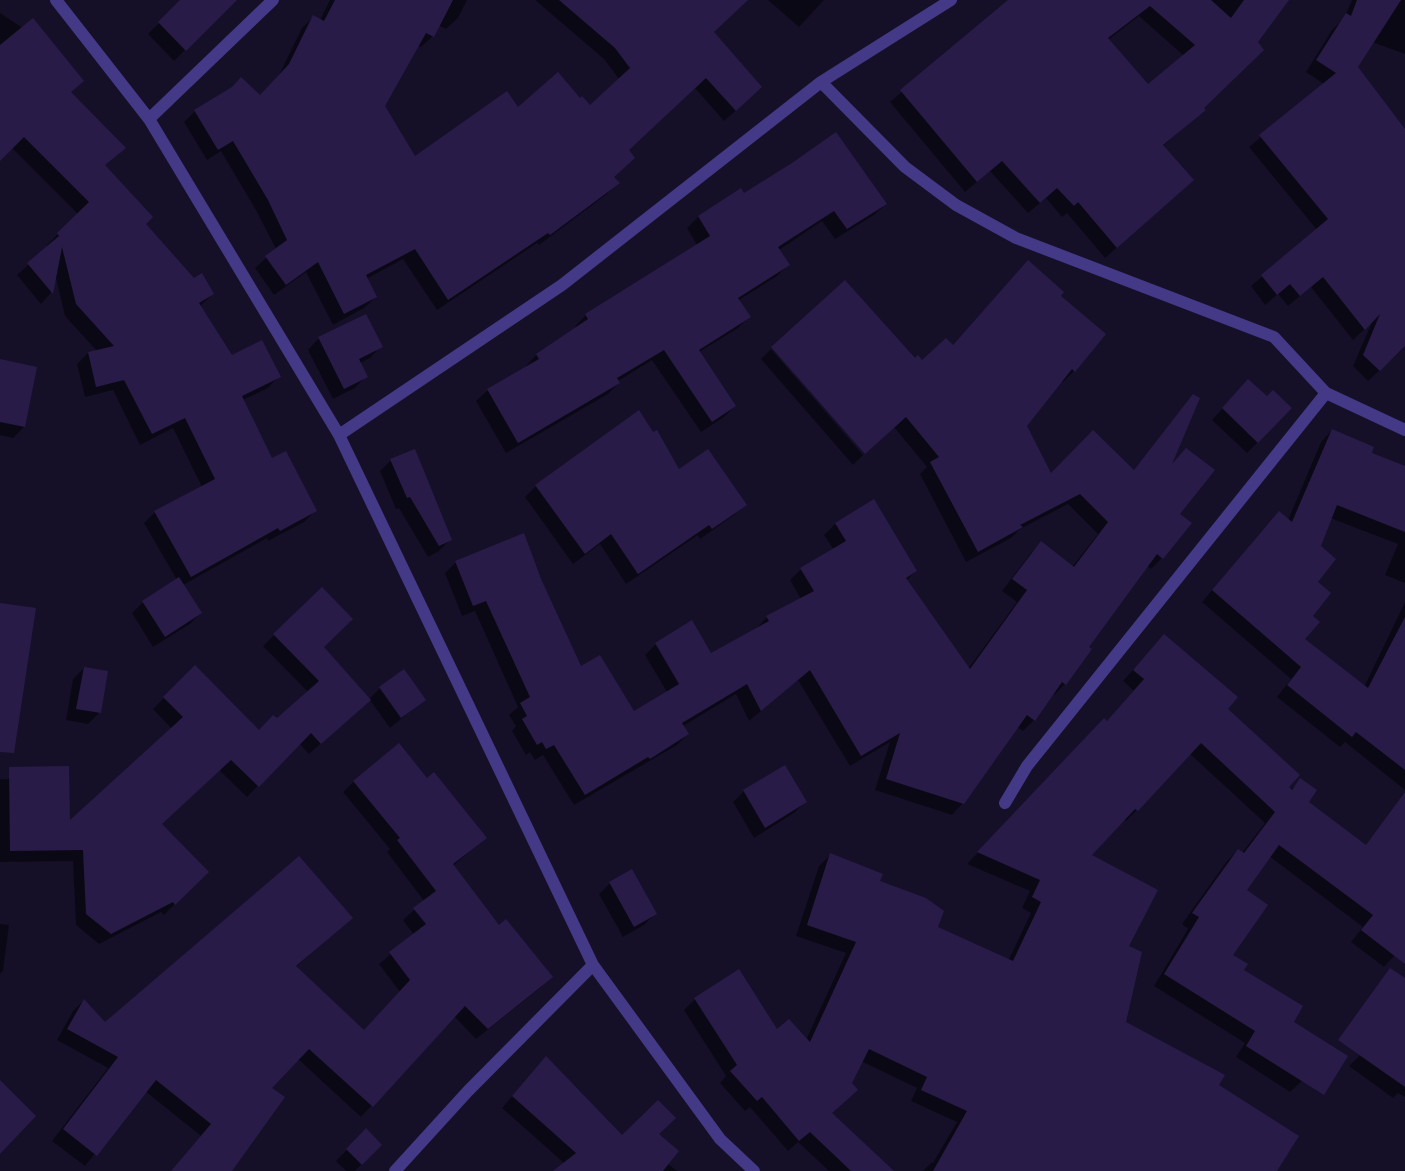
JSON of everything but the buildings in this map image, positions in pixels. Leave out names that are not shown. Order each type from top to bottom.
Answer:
[{"type":"street","points":[[56,0],[150,119],[340,435],[593,965],[720,1139],[754,1171]]},
{"type":"street","points":[[150,119],[273,0]]},
{"type":"street","points":[[340,435],[562,285],[821,82],[951,0]]},
{"type":"street","points":[[821,82],[905,167],[956,205],[1016,238],[1274,337],[1326,393],[1405,430]]},
{"type":"street","points":[[1005,803],[1026,766],[1326,393]]},
{"type":"street","points":[[395,1171],[468,1091],[593,965]]}]
